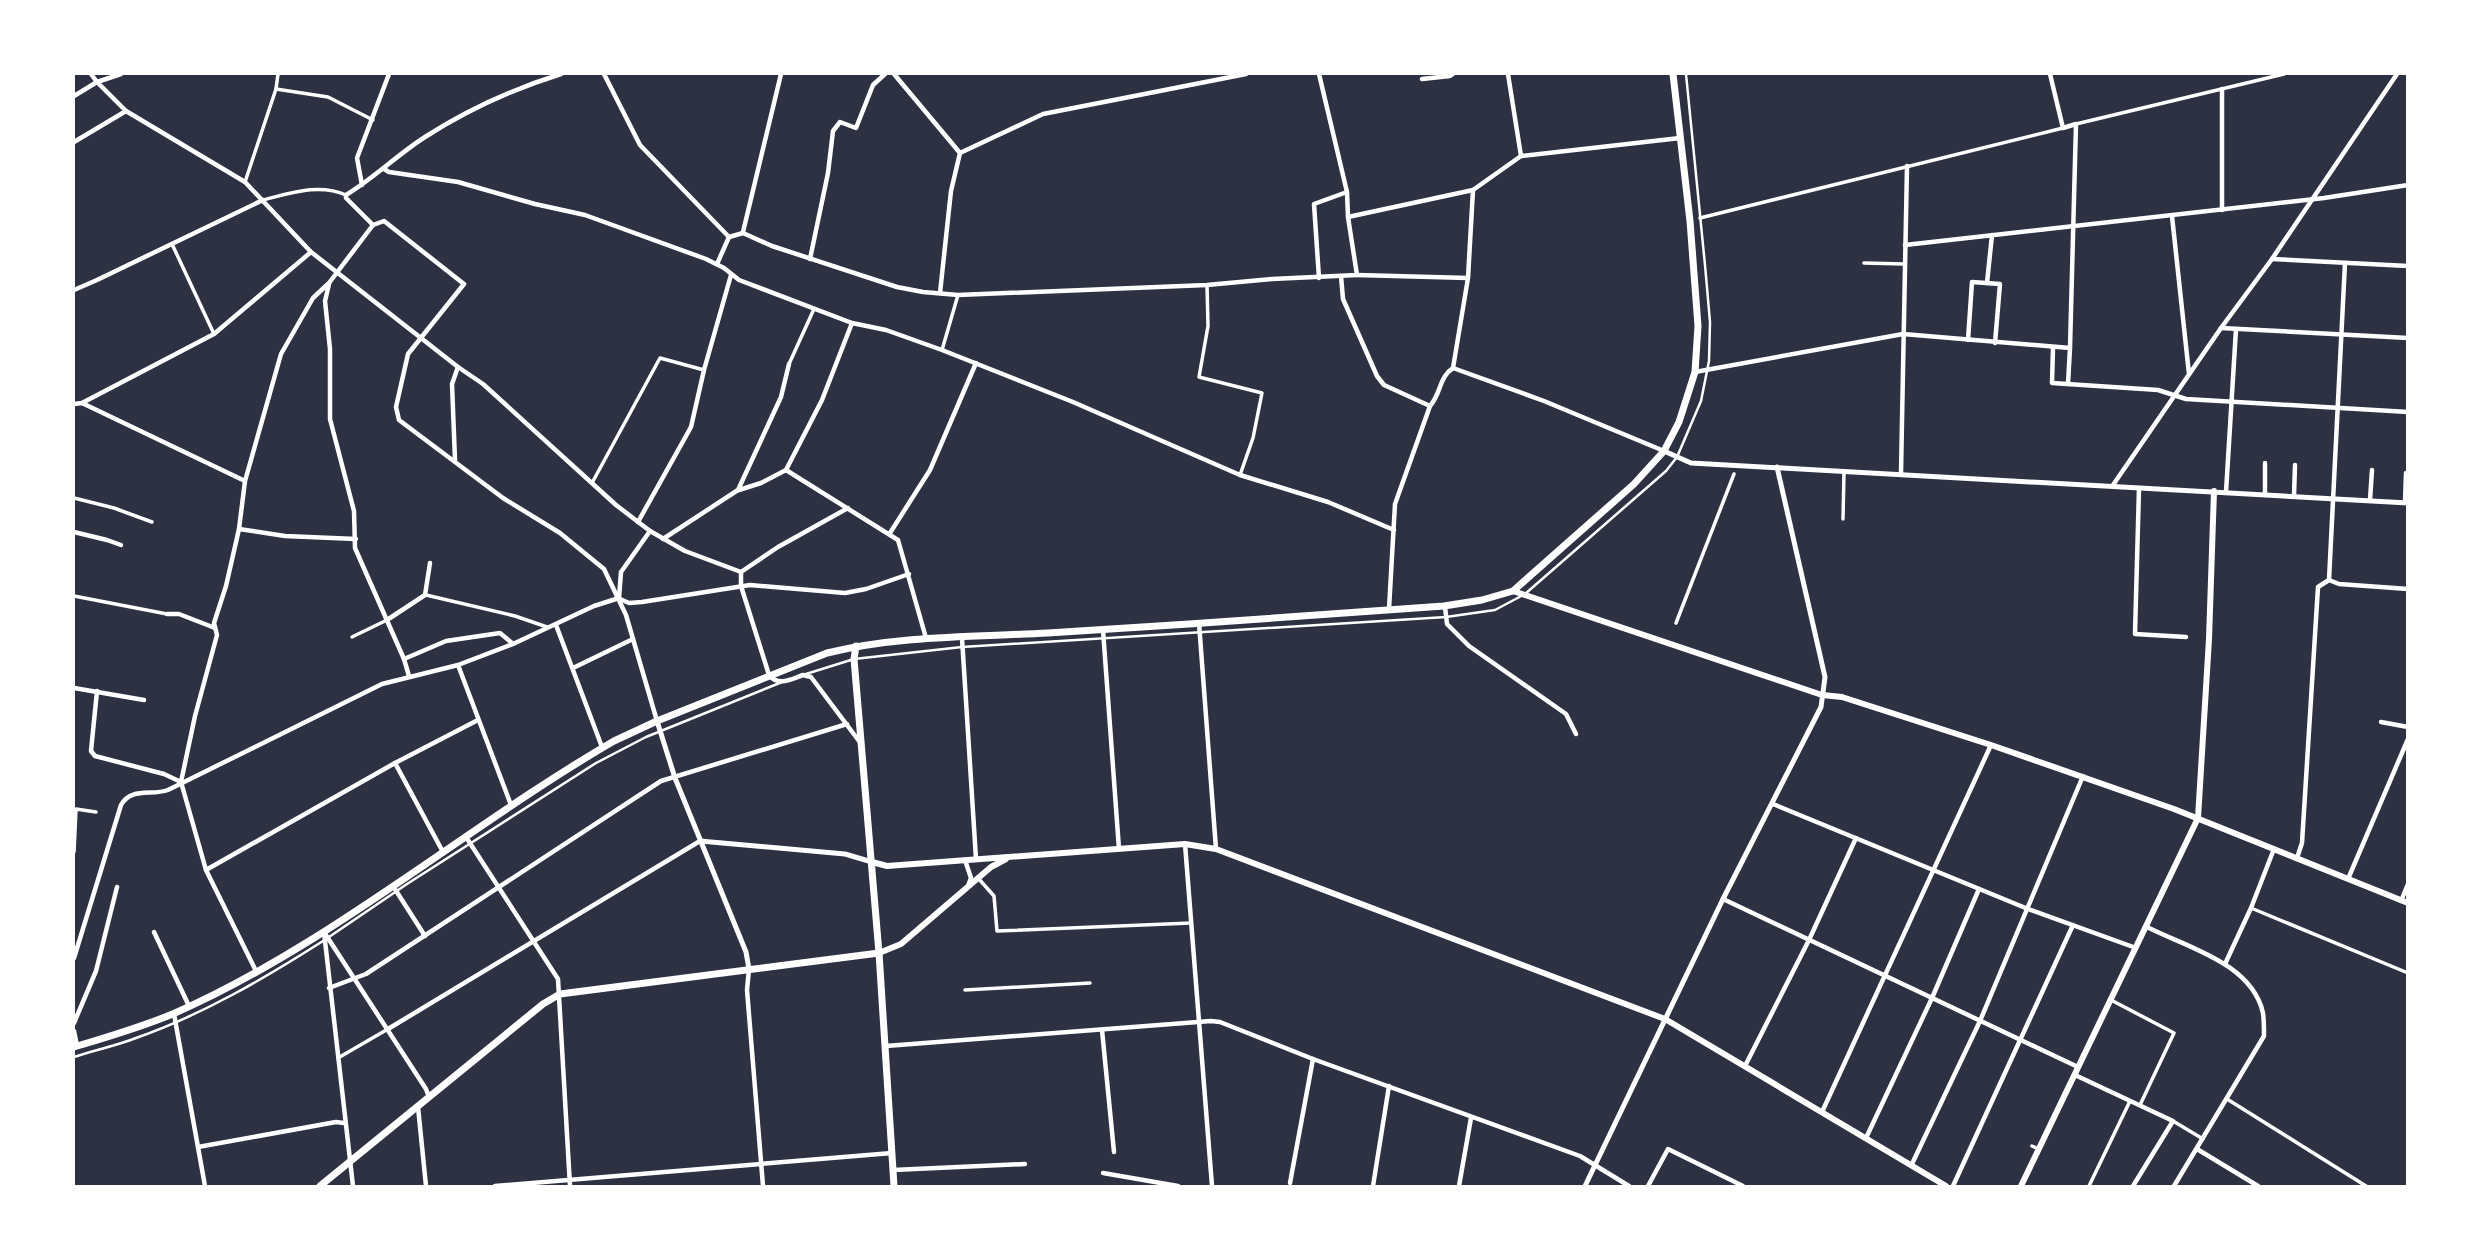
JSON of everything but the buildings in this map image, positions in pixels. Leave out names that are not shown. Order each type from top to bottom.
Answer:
[{"type":"main road","points":[[75,1046],[175,1017],[189,1006],[325,937],[443,852],[468,840],[511,806],[602,747],[657,721],[800,662],[856,646],[926,639],[1103,634],[1200,627],[1444,606],[1482,600],[1513,591],[1634,484],[1664,451],[1679,422],[1695,372],[1698,326],[1673,74]]},
{"type":"main road","points":[[2021,1186],[2036,1147],[2079,1067],[2198,818],[2209,639],[2214,491]]},
{"type":"main road","points":[[1513,591],[1822,695],[1842,697],[2083,776],[2198,818],[2404,902]]},
{"type":"main road","points":[[856,646],[853,659],[872,862],[894,1186]]},
{"type":"main road","points":[[872,862],[887,866],[1185,844],[1216,849],[1665,1018],[1945,1186]]},
{"type":"main road","points":[[320,1186],[543,1004],[560,994],[879,953],[901,944],[978,878],[1001,861],[1014,856]]},
{"type":"street","points":[[91,74],[126,111],[245,182],[311,252],[483,384],[638,522],[663,540],[685,551],[741,572]]},
{"type":"street","points":[[74,96],[97,82],[121,74]]},
{"type":"street","points":[[245,182],[276,89],[278,74]]},
{"type":"street","points":[[362,186],[357,158],[390,74]]},
{"type":"street","points":[[346,195],[362,186],[422,139],[461,116],[491,100],[561,74]]},
{"type":"street","points":[[604,74],[640,145],[729,237]]},
{"type":"street","points":[[743,233],[781,74]]},
{"type":"street","points":[[810,258],[828,173],[833,131],[839,122],[856,128],[873,85],[885,74]]},
{"type":"street","points":[[894,74],[960,153]]},
{"type":"street","points":[[960,153],[1043,114],[1246,74]]},
{"type":"street","points":[[1319,74],[1347,192],[1357,275]]},
{"type":"street","points":[[1422,79],[1453,74]]},
{"type":"street","points":[[1508,74],[1521,156]]},
{"type":"street","points":[[2050,74],[2063,128]]},
{"type":"street","points":[[1700,218],[2284,74]]},
{"type":"street","points":[[2113,485],[2272,259],[2397,74]]},
{"type":"street","points":[[276,89],[328,97],[373,120]]},
{"type":"street","points":[[2221,89],[2222,210]]},
{"type":"street","points":[[74,142],[126,111]]},
{"type":"street","points":[[2068,384],[2076,124]]},
{"type":"street","points":[[1348,217],[1473,190],[1521,156],[1680,138]]},
{"type":"street","points":[[940,293],[951,191],[960,153]]},
{"type":"street","points":[[1901,473],[1908,166]]},
{"type":"street","points":[[384,169],[441,179],[585,215],[706,259],[739,280],[852,323],[886,330],[942,350],[1240,475],[1328,502],[1394,530]]},
{"type":"street","points":[[1905,245],[2222,210],[2407,185]]},
{"type":"street","points":[[74,290],[263,200],[311,190],[332,189],[346,195],[373,225]]},
{"type":"street","points":[[1389,609],[1395,504],[1430,406],[1437,396],[1444,374],[1453,368],[1468,278],[1473,190]]},
{"type":"street","points":[[1319,278],[1314,204],[1347,192]]},
{"type":"street","points":[[2171,216],[2189,375]]},
{"type":"street","points":[[256,972],[206,870],[181,782],[195,716],[217,635],[215,628],[239,528],[245,481],[281,354],[313,298],[329,283],[373,225],[384,221],[464,284],[408,354],[397,414],[400,420],[503,498],[560,533],[604,569],[619,598],[675,778],[746,952],[763,1186]]},
{"type":"street","points":[[729,237],[743,233],[772,246],[897,287],[958,295],[1207,285],[1357,275],[1468,278]]},
{"type":"street","points":[[1987,283],[1992,235]]},
{"type":"street","points":[[717,264],[729,237]]},
{"type":"street","points":[[172,244],[214,334]]},
{"type":"street","points":[[74,404],[82,403],[214,334],[311,252]]},
{"type":"street","points":[[2272,259],[2407,266]]},
{"type":"street","points":[[1864,263],[1905,264]]},
{"type":"street","points":[[2329,580],[2340,335],[2346,263]]},
{"type":"street","points":[[638,522],[691,427],[731,275]]},
{"type":"street","points":[[1341,276],[1343,299],[1377,376],[1384,385],[1430,406]]},
{"type":"street","points":[[1968,340],[1972,282],[1987,283],[2000,285],[1995,343]]},
{"type":"street","points":[[329,283],[325,301],[330,349],[330,419],[354,511],[355,548],[409,676]]},
{"type":"street","points":[[1207,285],[1208,326],[1199,377],[1262,393],[1253,438],[1240,475]]},
{"type":"street","points":[[942,350],[958,295]]},
{"type":"street","points":[[738,490],[781,397],[789,364],[814,309]]},
{"type":"street","points":[[663,540],[738,490],[761,483],[786,470],[822,400],[852,323]]},
{"type":"street","points":[[2221,328],[2407,338]]},
{"type":"street","points":[[2226,492],[2236,329]]},
{"type":"street","points":[[1695,372],[1903,334],[2070,348]]},
{"type":"street","points":[[2053,348],[2052,383],[2158,390],[2186,399],[2407,412]]},
{"type":"street","points":[[592,483],[660,358],[704,370]]},
{"type":"street","points":[[890,533],[930,470],[976,363]]},
{"type":"street","points":[[455,461],[452,384],[458,367]]},
{"type":"street","points":[[1453,368],[1594,421],[1691,463],[2406,503],[2406,473]]},
{"type":"street","points":[[82,403],[245,481]]},
{"type":"street","points":[[2265,463],[2265,494]]},
{"type":"street","points":[[2294,496],[2295,465]]},
{"type":"street","points":[[1585,1186],[1723,899],[1821,706],[1825,677],[1777,467]]},
{"type":"street","points":[[786,470],[898,540],[926,639]]},
{"type":"street","points":[[2370,500],[2372,470]]},
{"type":"street","points":[[1843,519],[1844,471]]},
{"type":"street","points":[[1676,623],[1734,474]]},
{"type":"street","points":[[2139,487],[2134,634],[2186,637]]},
{"type":"street","points":[[74,498],[114,508],[152,522]]},
{"type":"street","points":[[741,572],[778,547],[849,508]]},
{"type":"street","points":[[239,528],[285,536],[356,539]]},
{"type":"street","points":[[619,598],[621,572],[650,531]]},
{"type":"street","points":[[74,533],[121,545]]},
{"type":"street","points":[[425,595],[430,563]]},
{"type":"street","points":[[741,572],[741,586],[769,675],[774,680],[783,682],[803,674],[814,681],[861,743]]},
{"type":"street","points":[[74,958],[124,800],[132,793],[160,792],[382,684],[458,665],[513,644],[594,606],[619,598],[629,603],[642,602],[741,586],[845,593],[866,589],[909,573]]},
{"type":"street","points":[[2297,858],[2302,847],[2318,587],[2329,580],[2407,589]]},
{"type":"street","points":[[352,637],[387,620],[425,595],[515,616],[548,628]]},
{"type":"street","points":[[74,596],[179,614],[215,628]]},
{"type":"street","points":[[1444,606],[1447,624],[1469,646],[1566,714],[1576,734]]},
{"type":"street","points":[[556,625],[602,747]]},
{"type":"street","points":[[1200,627],[1216,849]]},
{"type":"street","points":[[404,659],[458,638],[500,633],[513,644]]},
{"type":"street","points":[[1103,634],[1119,849]]},
{"type":"street","points":[[962,638],[976,859]]},
{"type":"street","points":[[573,668],[633,639]]},
{"type":"street","points":[[458,665],[511,806]]},
{"type":"street","points":[[74,688],[144,700]]},
{"type":"street","points":[[97,691],[91,751],[95,756],[164,774],[181,782]]},
{"type":"street","points":[[206,870],[478,720]]},
{"type":"street","points":[[2381,722],[2407,727]]},
{"type":"street","points":[[329,988],[356,978],[425,936],[661,781],[847,724]]},
{"type":"street","points":[[2348,879],[2407,739]]},
{"type":"street","points":[[1822,1112],[1991,745]]},
{"type":"street","points":[[396,763],[443,852]]},
{"type":"street","points":[[1911,1166],[1980,1021],[2083,776]]},
{"type":"street","points":[[1773,804],[2028,909],[2136,948]]},
{"type":"street","points":[[74,852],[76,810],[96,812]]},
{"type":"street","points":[[1745,1066],[1809,940],[1856,838]]},
{"type":"street","points":[[468,840],[558,979],[570,1186]]},
{"type":"street","points":[[338,1058],[700,841],[845,854],[872,862]]},
{"type":"street","points":[[1185,844],[1212,1186]]},
{"type":"street","points":[[2225,964],[2274,849]]},
{"type":"street","points":[[964,860],[971,878],[968,887]]},
{"type":"street","points":[[978,878],[994,896],[997,931],[1191,923]]},
{"type":"street","points":[[1723,880],[1731,885]]},
{"type":"street","points":[[2404,902],[2407,884]]},
{"type":"street","points":[[74,1023],[96,971],[117,887]]},
{"type":"street","points":[[394,888],[425,936]]},
{"type":"street","points":[[1866,1139],[1979,889]]},
{"type":"street","points":[[1723,899],[2079,1067]]},
{"type":"street","points":[[2251,908],[2407,973]]},
{"type":"street","points":[[1952,1186],[2073,925]]},
{"type":"street","points":[[2147,927],[2225,964],[2246,982],[2256,995],[2263,1013],[2264,1036],[2174,1186]]},
{"type":"street","points":[[154,932],[189,1006]]},
{"type":"street","points":[[325,937],[356,978],[429,1097]]},
{"type":"street","points":[[325,937],[353,1186]]},
{"type":"street","points":[[965,990],[1090,983]]},
{"type":"street","points":[[2111,1000],[2174,1032],[2140,1105]]},
{"type":"street","points":[[175,1017],[205,1186]]},
{"type":"street","points":[[886,1046],[1220,1022],[1471,1118],[1580,1156],[1629,1186]]},
{"type":"street","points":[[1102,1030],[1114,1152]]},
{"type":"street","points":[[74,1031],[75,1046]]},
{"type":"street","points":[[1290,1185],[1313,1059]]},
{"type":"street","points":[[2075,1075],[2173,1121],[2203,1139]]},
{"type":"street","points":[[1373,1186],[1389,1086]]},
{"type":"street","points":[[2227,1099],[2366,1186]]},
{"type":"street","points":[[2089,1186],[2130,1101]]},
{"type":"street","points":[[418,1106],[426,1186]]},
{"type":"street","points":[[1460,1186],[1471,1118]]},
{"type":"street","points":[[2133,1186],[2173,1121]]},
{"type":"street","points":[[198,1147],[336,1122],[344,1123]]},
{"type":"street","points":[[1648,1186],[1668,1149],[1743,1186]]},
{"type":"street","points":[[2197,1149],[2258,1186]]},
{"type":"street","points":[[495,1186],[892,1153]]},
{"type":"street","points":[[892,1170],[1025,1164]]},
{"type":"street","points":[[1103,1173],[1178,1186]]},
{"type":"lane","points":[[1200,627],[1446,617],[1495,610],[1525,594],[1666,471],[1677,457],[1701,401],[1708,370],[1710,322],[1686,74]]},
{"type":"lane","points":[[803,674],[853,659],[1103,634]]},
{"type":"lane","points":[[394,888],[596,763],[660,731],[783,682]]},
{"type":"lane","points":[[74,1057],[136,1038],[175,1017],[244,987],[325,937]]}]
